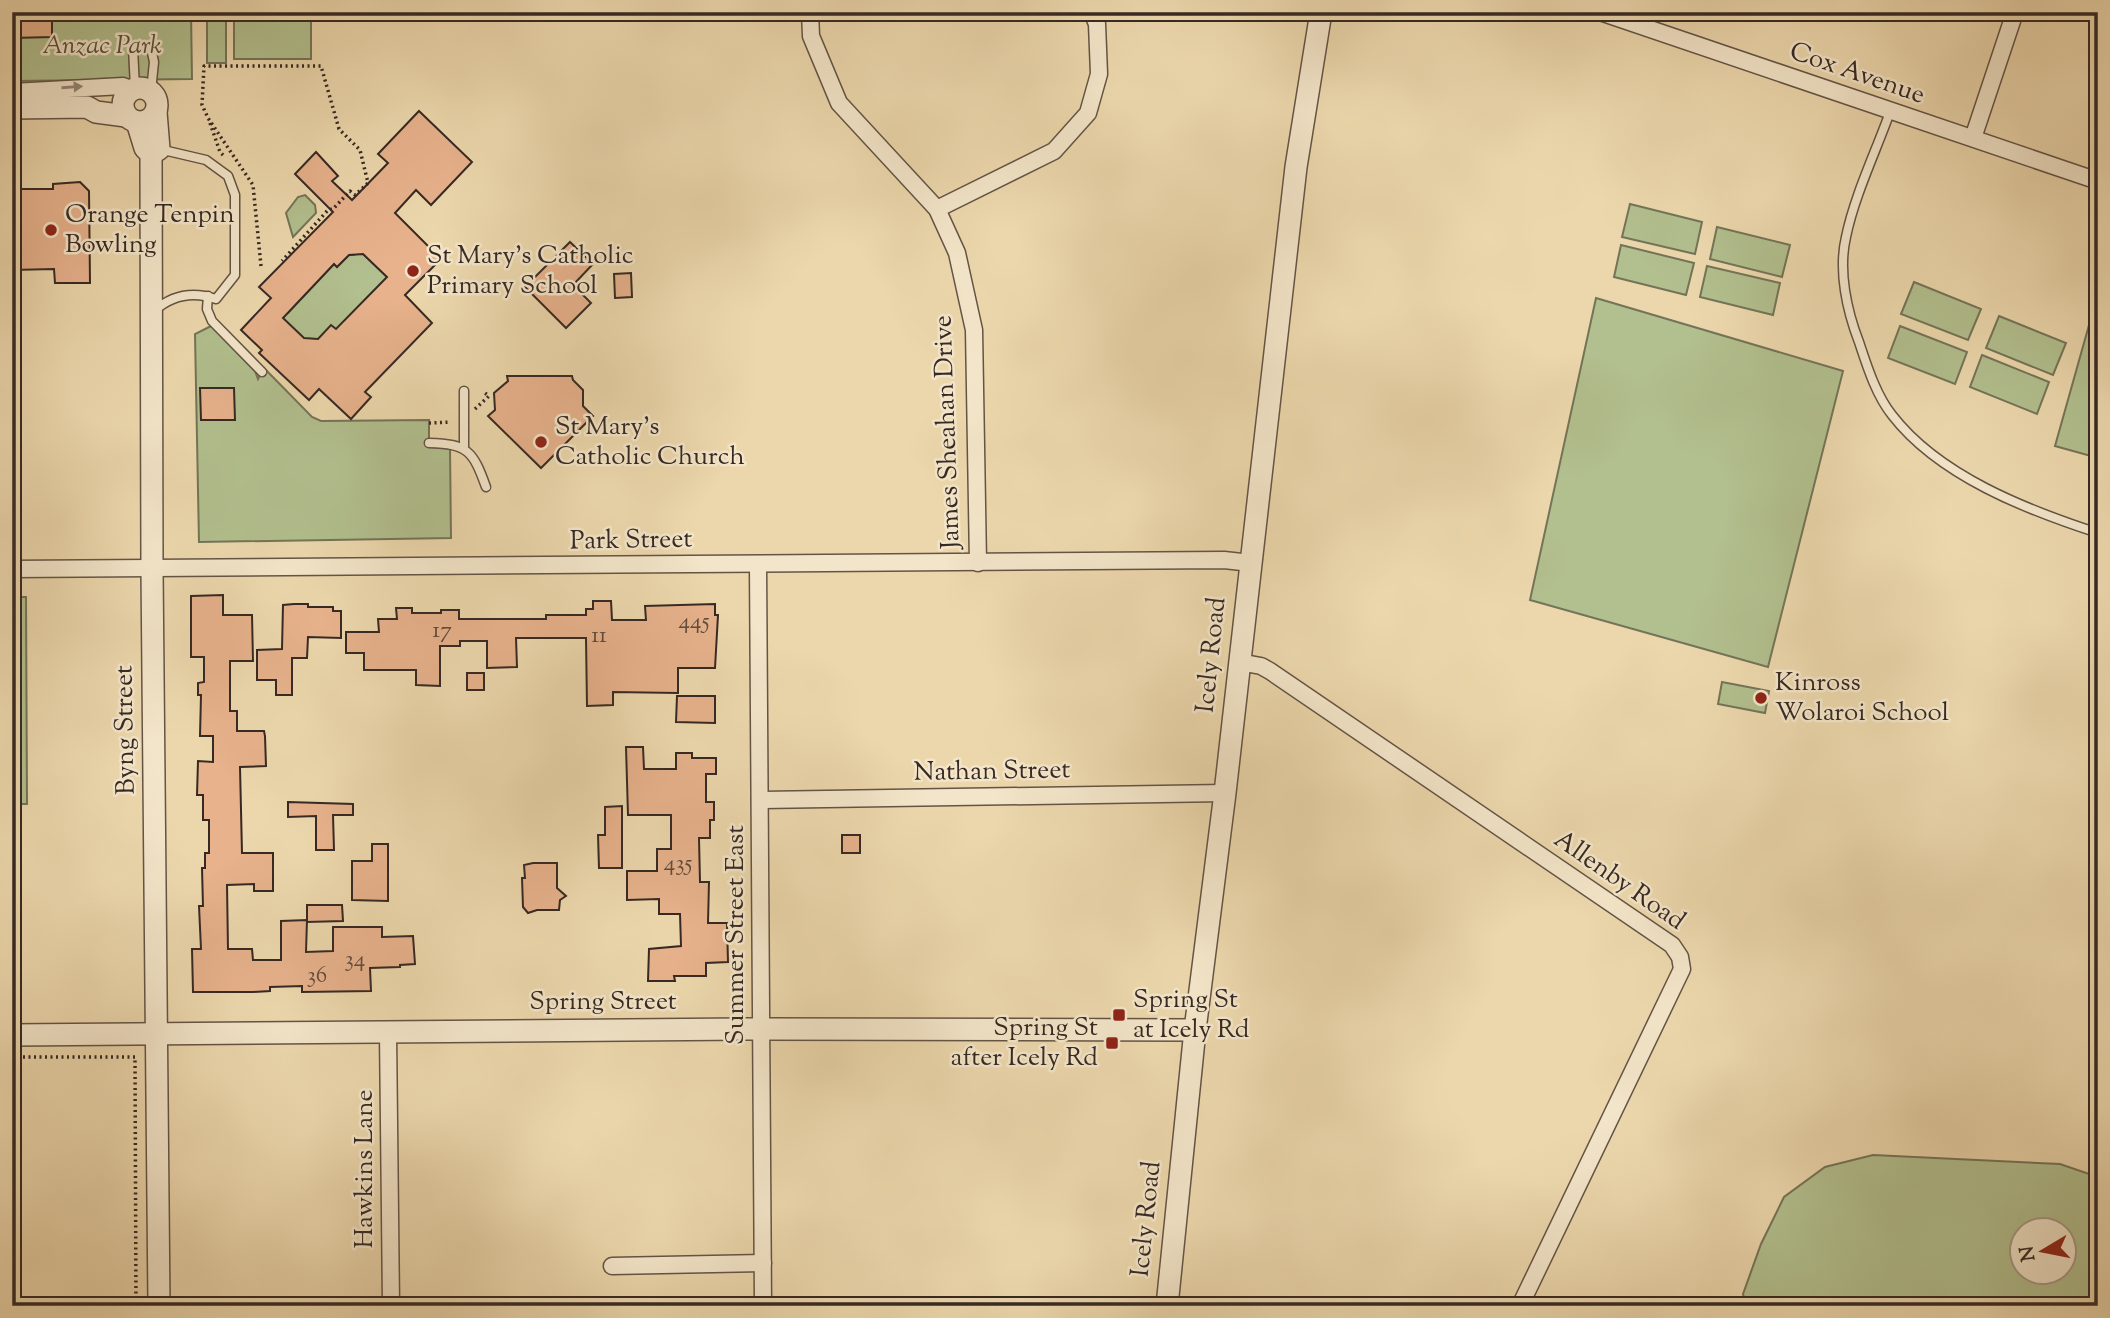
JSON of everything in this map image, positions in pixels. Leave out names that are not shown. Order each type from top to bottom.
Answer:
[{"type":"street","name":"James Sheahan Drive","points":[[810,12],[811,36],[839,103],[937,209],[957,254],[974,330],[978,563]]},
{"type":"street","points":[[937,209],[1054,151],[1088,113],[1099,74],[1097,24],[1092,12]]},
{"type":"street","name":"Icely Road","points":[[1167,1306],[1195,1030],[1225,793],[1296,167],[1321,12]]},
{"type":"street","name":"Cox Avenue","points":[[1600,12],[2098,181]]},
{"type":"street","points":[[1973,138],[2015,12]]},
{"type":"street","points":[[12,92],[123,86],[137,102],[96,113],[87,107],[12,107]]},
{"type":"street","name":"Byng Street","points":[[137,102],[145,148],[155,152],[152,569],[159,1306]]},
{"type":"street","name":"Park Street","points":[[12,569],[1224,560],[1251,563]]},
{"type":"street","name":"Summer Street East","points":[[758,565],[763,1306]]},
{"type":"street","name":"Allenby Road","points":[[1239,662],[1261,666],[1270,671],[1672,945],[1680,957],[1682,969],[1520,1306]]},
{"type":"street","name":"Nathan Street","points":[[760,800],[1225,793]]},
{"type":"street","name":"Spring Street","points":[[12,1035],[1195,1030]]},
{"type":"street","name":"Hawkins Lane","points":[[388,1032],[391,1306]]},
{"type":"street","points":[[612,1266],[763,1263]]},
{"type":"lane","points":[[133,48],[137,102]]},
{"type":"lane","points":[[137,102],[153,69],[151,48]]},
{"type":"lane","points":[[1890,111],[1851,220],[1844,250],[1845,291],[1854,330],[1871,377],[1891,414],[1943,461],[1988,488],[2043,515],[2098,533]]},
{"type":"lane","points":[[152,313],[173,297],[192,295],[216,299],[235,275],[234,195],[222,170],[206,160],[155,152]]},
{"type":"lane","points":[[208,296],[207,309],[212,321],[262,372]]},
{"type":"lane","points":[[464,391],[464,449]]},
{"type":"lane","points":[[429,443],[450,443],[464,449],[476,464],[486,487]]},
{"type":"path","points":[[261,265],[253,185],[202,105],[204,65],[321,66],[339,129],[360,150],[368,183],[355,195],[350,191],[333,209],[328,210],[282,261]]},
{"type":"path","points":[[474,411],[489,396],[485,393]]},
{"type":"path","points":[[429,423],[458,422]]},
{"type":"path","points":[[12,1057],[135,1056],[136,1306]]},
{"type":"green space","name":"Anzac Park","points":[[12,12],[191,12],[192,79],[12,81]]},
{"type":"green space","points":[[207,12],[226,12],[226,63],[207,63]]},
{"type":"green space","points":[[234,20],[311,20],[311,59],[234,59]]},
{"type":"green space","points":[[305,195],[315,205],[316,213],[293,237],[286,213],[298,197]]},
{"type":"green space","points":[[1630,204],[1702,222],[1695,254],[1622,237]]},
{"type":"green space","points":[[1717,227],[1790,245],[1782,277],[1710,259]]},
{"type":"green space","points":[[1621,245],[1694,263],[1686,295],[1614,277]]},
{"type":"green space","points":[[359,250],[387,277],[338,376],[280,317],[288,313],[334,264],[337,267],[349,255],[354,255]]},
{"type":"green space","points":[[1707,266],[1780,283],[1773,315],[1700,297]]},
{"type":"green space","points":[[1914,282],[1981,309],[1968,340],[1901,314]]},
{"type":"green space","points":[[2098,293],[2098,458],[2055,446]]},
{"type":"green space","points":[[1596,298],[1843,371],[1768,667],[1530,600]]},
{"type":"green space","points":[[1999,316],[2066,343],[2053,375],[1986,348]]},
{"type":"green space","points":[[211,326],[254,368],[258,379],[264,368],[312,417],[321,421],[429,420],[429,447],[450,448],[451,538],[199,542],[195,334]]},
{"type":"green space","points":[[1900,326],[1967,352],[1955,384],[1888,358]]},
{"type":"green space","points":[[1982,355],[2049,382],[2037,414],[1970,387]]},
{"type":"green space","points":[[12,597],[26,597],[27,804],[12,804]]},
{"type":"green space","points":[[1722,682],[1769,691],[1765,713],[1718,704]]},
{"type":"green space","points":[[1873,1155],[2060,1164],[2098,1177],[2098,1306],[1746,1306],[1743,1294],[1761,1244],[1784,1197],[1825,1167]]},
{"type":"building","points":[[12,12],[52,12],[52,37],[12,38]]},
{"type":"building","points":[[419,111],[472,162],[431,205],[416,190],[395,213],[441,259],[405,295],[432,323],[365,392],[371,397],[351,419],[319,389],[309,400],[259,353],[262,350],[241,330],[271,298],[259,287],[333,212],[295,174],[316,152],[338,176],[332,181],[352,200],[388,163],[378,154]],"holes":[[[363,254],[387,277],[336,329],[331,325],[318,339],[304,338],[283,318],[334,264],[337,267],[349,255]]]},
{"type":"building","name":"Orange Tenpin Bowling","points":[[80,182],[89,191],[90,283],[55,283],[54,269],[12,270],[12,189],[53,189],[53,184]]},
{"type":"building","points":[[570,242],[593,264],[573,285],[591,303],[566,328],[525,287]]},
{"type":"building","points":[[631,273],[632,297],[615,298],[614,274]]},
{"type":"building","name":"St Mary's Catholic Church","points":[[507,376],[572,376],[583,390],[583,406],[593,416],[541,468],[488,416],[495,410],[494,393],[508,381]]},
{"type":"building","points":[[200,388],[234,388],[235,420],[201,420]]},
{"type":"building","points":[[223,595],[223,615],[252,615],[253,661],[230,661],[230,711],[237,711],[237,731],[264,731],[265,736],[266,766],[240,767],[242,853],[273,853],[273,891],[254,891],[254,884],[227,885],[228,949],[252,949],[253,960],[281,960],[281,921],[307,920],[306,952],[333,951],[333,927],[382,927],[382,937],[413,936],[415,964],[370,968],[371,991],[302,992],[302,986],[270,987],[270,991],[253,992],[193,992],[192,949],[201,949],[199,906],[203,906],[202,868],[205,868],[205,853],[209,853],[209,820],[203,820],[203,795],[197,795],[198,761],[213,762],[213,736],[200,736],[201,695],[198,695],[198,683],[204,682],[204,657],[191,657],[191,596]]},
{"type":"building","points":[[593,601],[611,601],[612,620],[646,620],[645,606],[715,604],[715,615],[718,615],[715,668],[678,668],[678,693],[613,692],[613,705],[587,706],[586,638],[516,638],[517,667],[487,668],[487,641],[460,641],[460,646],[440,646],[440,686],[416,685],[416,670],[364,670],[364,653],[346,653],[346,632],[379,632],[378,619],[397,619],[396,608],[412,608],[412,613],[459,610],[459,619],[546,619],[546,615],[586,615],[586,609],[593,609]]},
{"type":"building","points":[[283,605],[333,607],[333,611],[341,611],[341,638],[308,637],[307,658],[292,658],[292,695],[276,695],[276,680],[257,680],[257,650],[282,649]]},
{"type":"building","points":[[467,673],[484,673],[484,690],[467,690]]},
{"type":"building","points":[[677,696],[715,696],[715,723],[676,722]]},
{"type":"building","points":[[626,747],[643,747],[644,769],[676,769],[676,753],[692,753],[692,758],[716,758],[716,774],[706,774],[706,802],[714,802],[714,820],[710,820],[710,838],[699,838],[700,882],[709,882],[708,923],[727,923],[728,962],[706,963],[706,976],[674,976],[675,981],[648,981],[649,949],[681,946],[680,914],[659,914],[659,899],[627,900],[627,871],[657,871],[657,849],[671,849],[671,815],[628,815]]},
{"type":"building","points":[[288,802],[353,804],[353,815],[333,815],[334,850],[316,850],[316,816],[288,817]]},
{"type":"building","points":[[622,806],[622,868],[599,868],[598,835],[605,835],[605,807]]},
{"type":"building","points":[[842,835],[860,835],[860,853],[842,853]]},
{"type":"building","points":[[372,844],[388,844],[388,901],[352,900],[352,861],[372,861]]},
{"type":"building","points":[[557,863],[557,888],[566,896],[560,900],[559,910],[537,910],[528,913],[523,907],[524,865]]},
{"type":"building","points":[[307,905],[342,905],[343,921],[307,922]]},
{"type":"place","name":"Orange Tenpin Bowling","points":[[51,230]]},
{"type":"place","name":"St Mary's Catholic Primary School","points":[[413,271]]},
{"type":"place","name":"St Mary's Catholic Church","points":[[541,442]]},
{"type":"place","name":"Kinross Wolaroi School","points":[[1761,698]]},
{"type":"place","name":"Spring St at Icely Rd","points":[[1119,1015]]},
{"type":"place","name":"Spring St after Icely Rd","points":[[1112,1043]]}]
